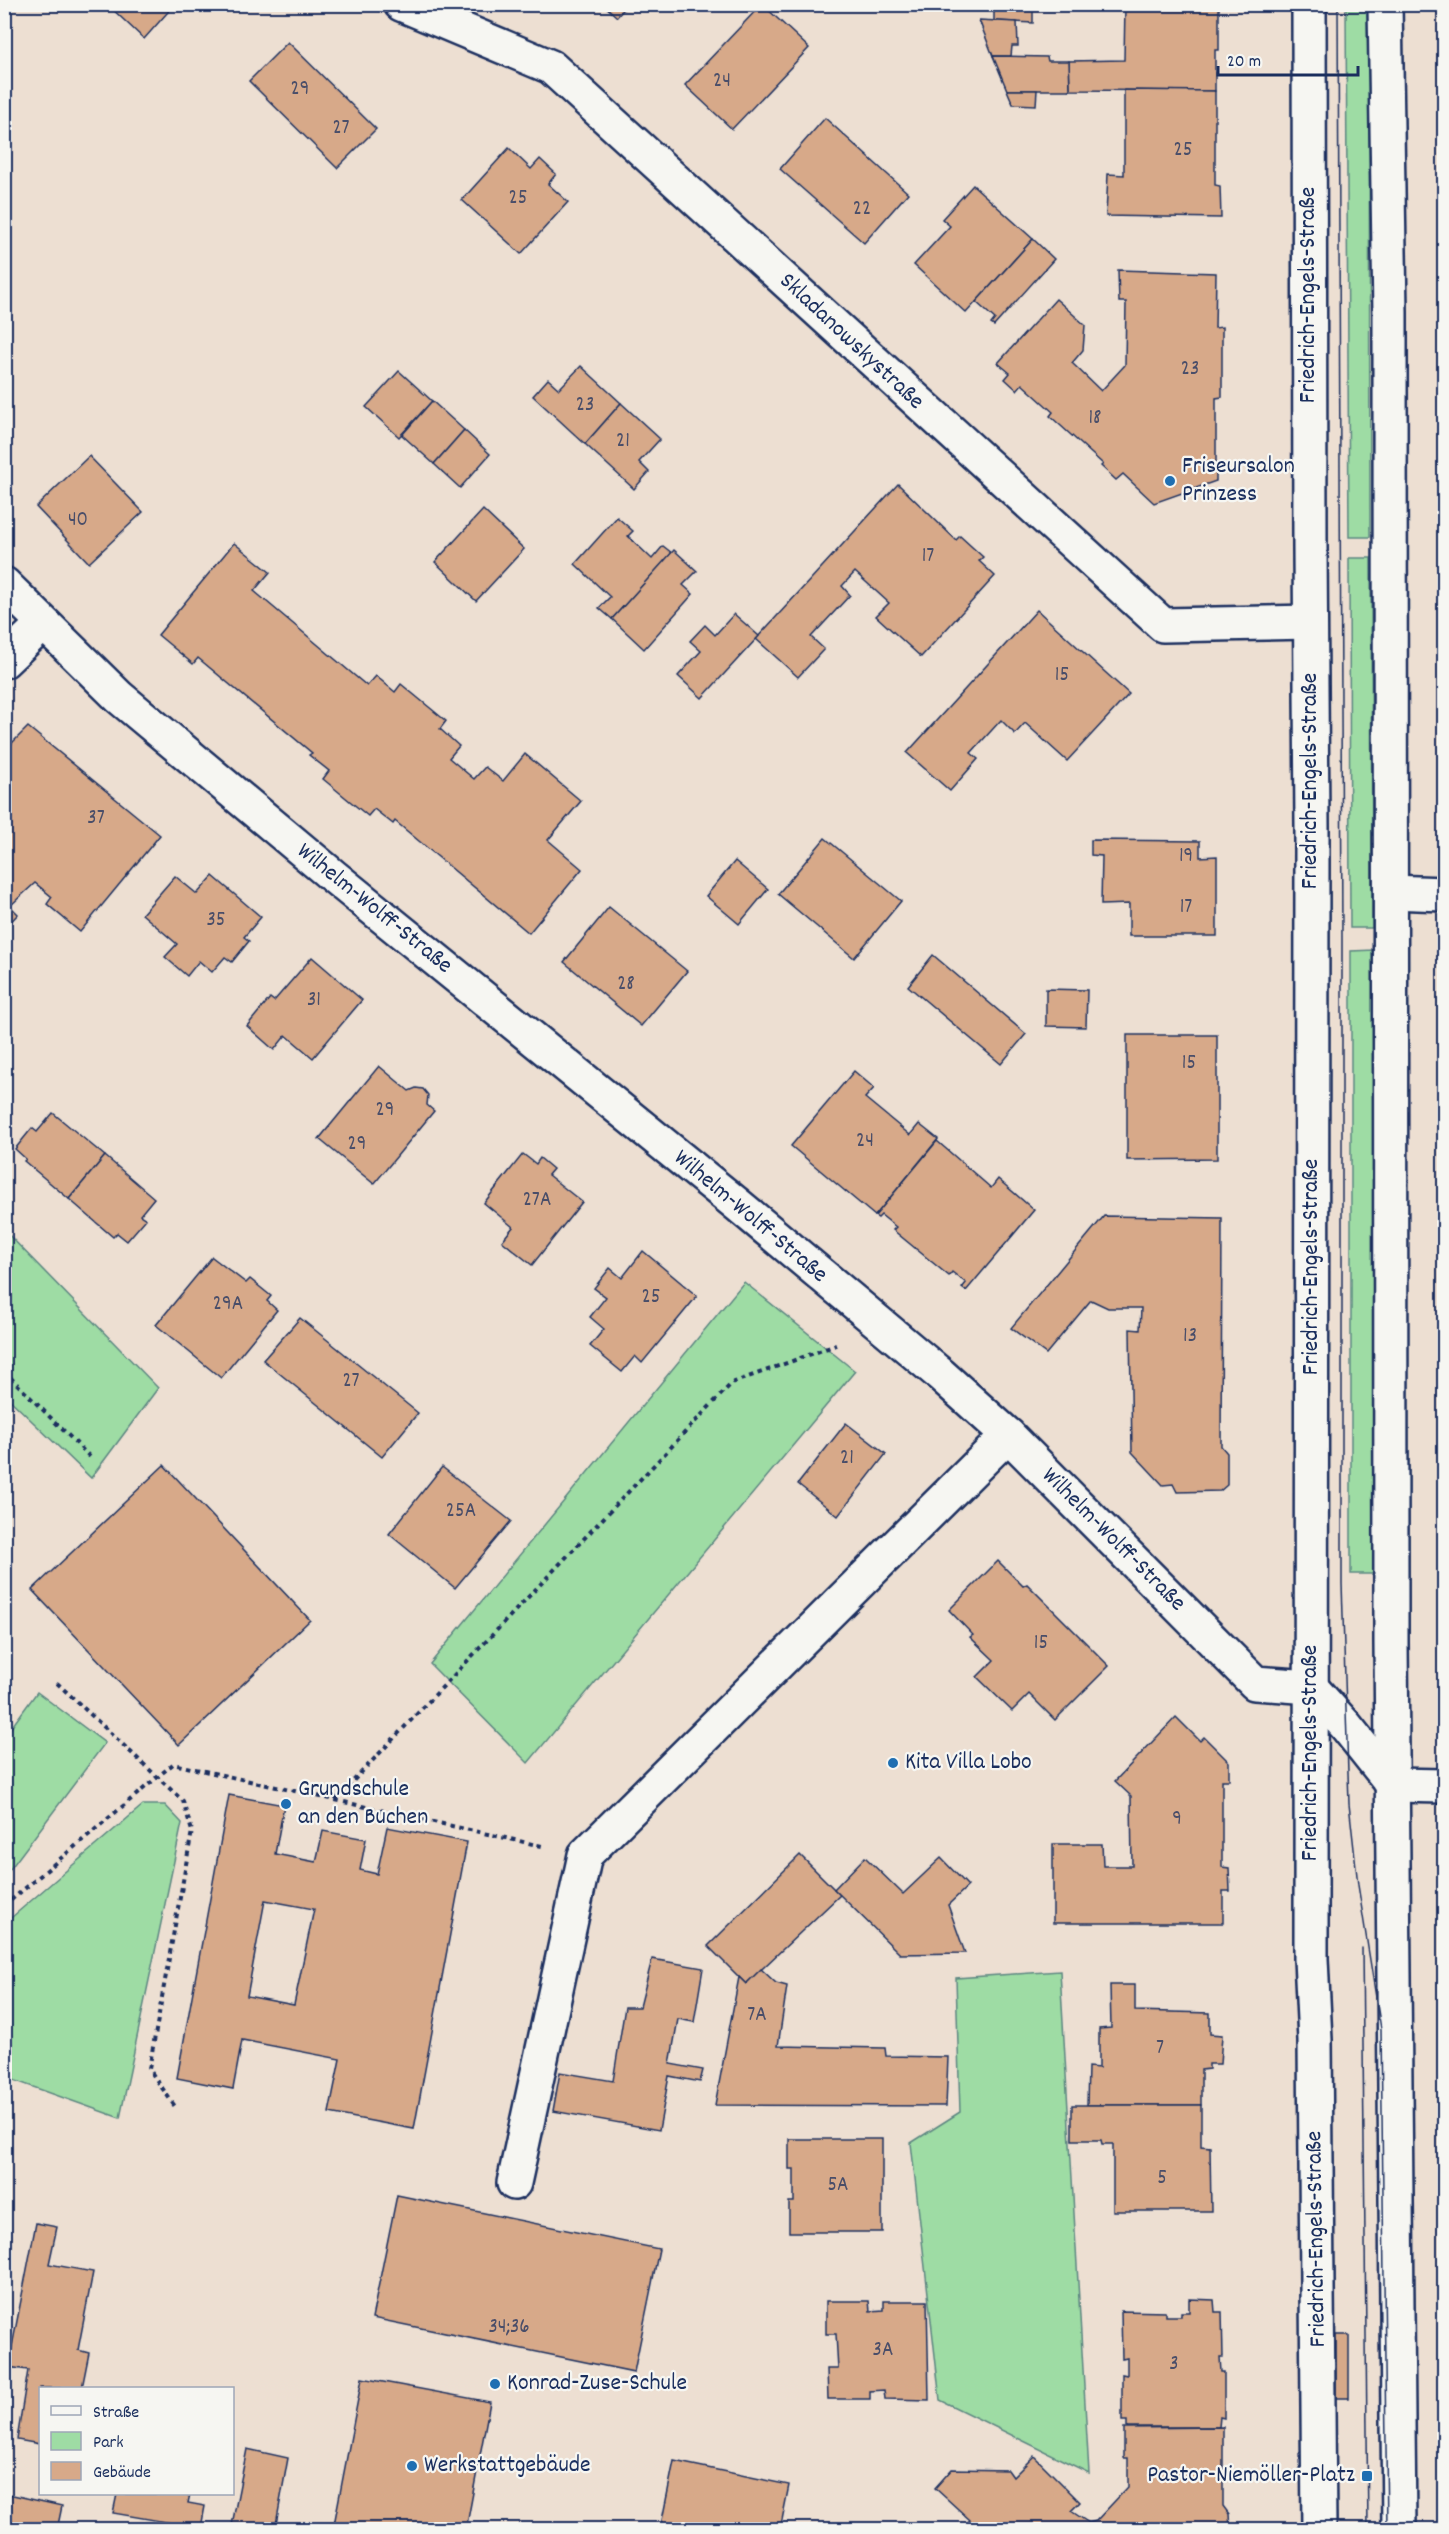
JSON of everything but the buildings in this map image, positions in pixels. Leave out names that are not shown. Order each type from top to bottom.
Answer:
[{"type":"main road","name":"Skladanowskystraße","points":[[401,4],[551,67],[1163,625],[1310,622]]},
{"type":"main road","name":"Friedrich-Engels-Straße","points":[[1309,4],[1312,815],[1311,1959],[1318,2282],[1319,2529]]},
{"type":"main road","points":[[1385,4],[1390,313],[1393,1785],[1400,2529]]},
{"type":"main road","name":"Wilhelm-Wolff-Straße","points":[[4,584],[128,704],[333,876],[940,1374],[1008,1435],[1254,1683],[1311,1687]]},
{"type":"main road","points":[[4,661],[43,624]]},
{"type":"main road","points":[[1391,892],[1444,894]]},
{"type":"main road","points":[[514,2183],[585,1855],[1008,1435]]},
{"type":"main road","points":[[1311,1687],[1393,1785],[1444,1786]]},
{"type":"path","points":[[335,1800],[732,1383],[836,1345]]},
{"type":"path","points":[[4,1371],[92,1459]]},
{"type":"path","points":[[57,1683],[183,1801],[192,1831],[149,2070],[176,2108]]},
{"type":"path","points":[[4,1906],[173,1764],[585,1855]]},
{"type":"green space","points":[[1346,5],[1369,5],[1370,537],[1349,537]]},
{"type":"green space","points":[[1349,558],[1371,558],[1372,928],[1350,928]]},
{"type":"green space","points":[[1374,950],[1373,1574],[1351,1574],[1351,951]]},
{"type":"green space","points":[[5,1231],[158,1388],[91,1478],[5,1395]]},
{"type":"green space","points":[[744,1282],[855,1371],[528,1763],[430,1664]]},
{"type":"green space","points":[[37,1692],[105,1743],[5,1876],[5,1736]]},
{"type":"green space","points":[[143,1805],[165,1805],[182,1823],[120,2118],[5,2077],[5,1923]]},
{"type":"green space","points":[[1060,1971],[1089,2473],[940,2400],[911,2143],[960,2112],[956,1978]]},
{"type":"tram line","points":[[1338,4],[1342,1584],[1349,1804],[1358,1885],[1381,2029],[1387,2530]]},
{"type":"tram line","points":[[1362,1948],[1368,2530]]},
{"type":"place","name":"Friseursalon Prinzess","points":[[1170,481]]},
{"type":"place","name":"Kita Villa Lobo","points":[[893,1763]]},
{"type":"place","name":"Grundschule an den Buchen","points":[[286,1804]]},
{"type":"place","name":"Konrad-Zuse-Schule","points":[[495,2384]]},
{"type":"place","name":"Werkstattgebäude","points":[[412,2466]]},
{"type":"place","name":"Pastor-Niemöller-Platz","points":[[1367,2476]]}]
